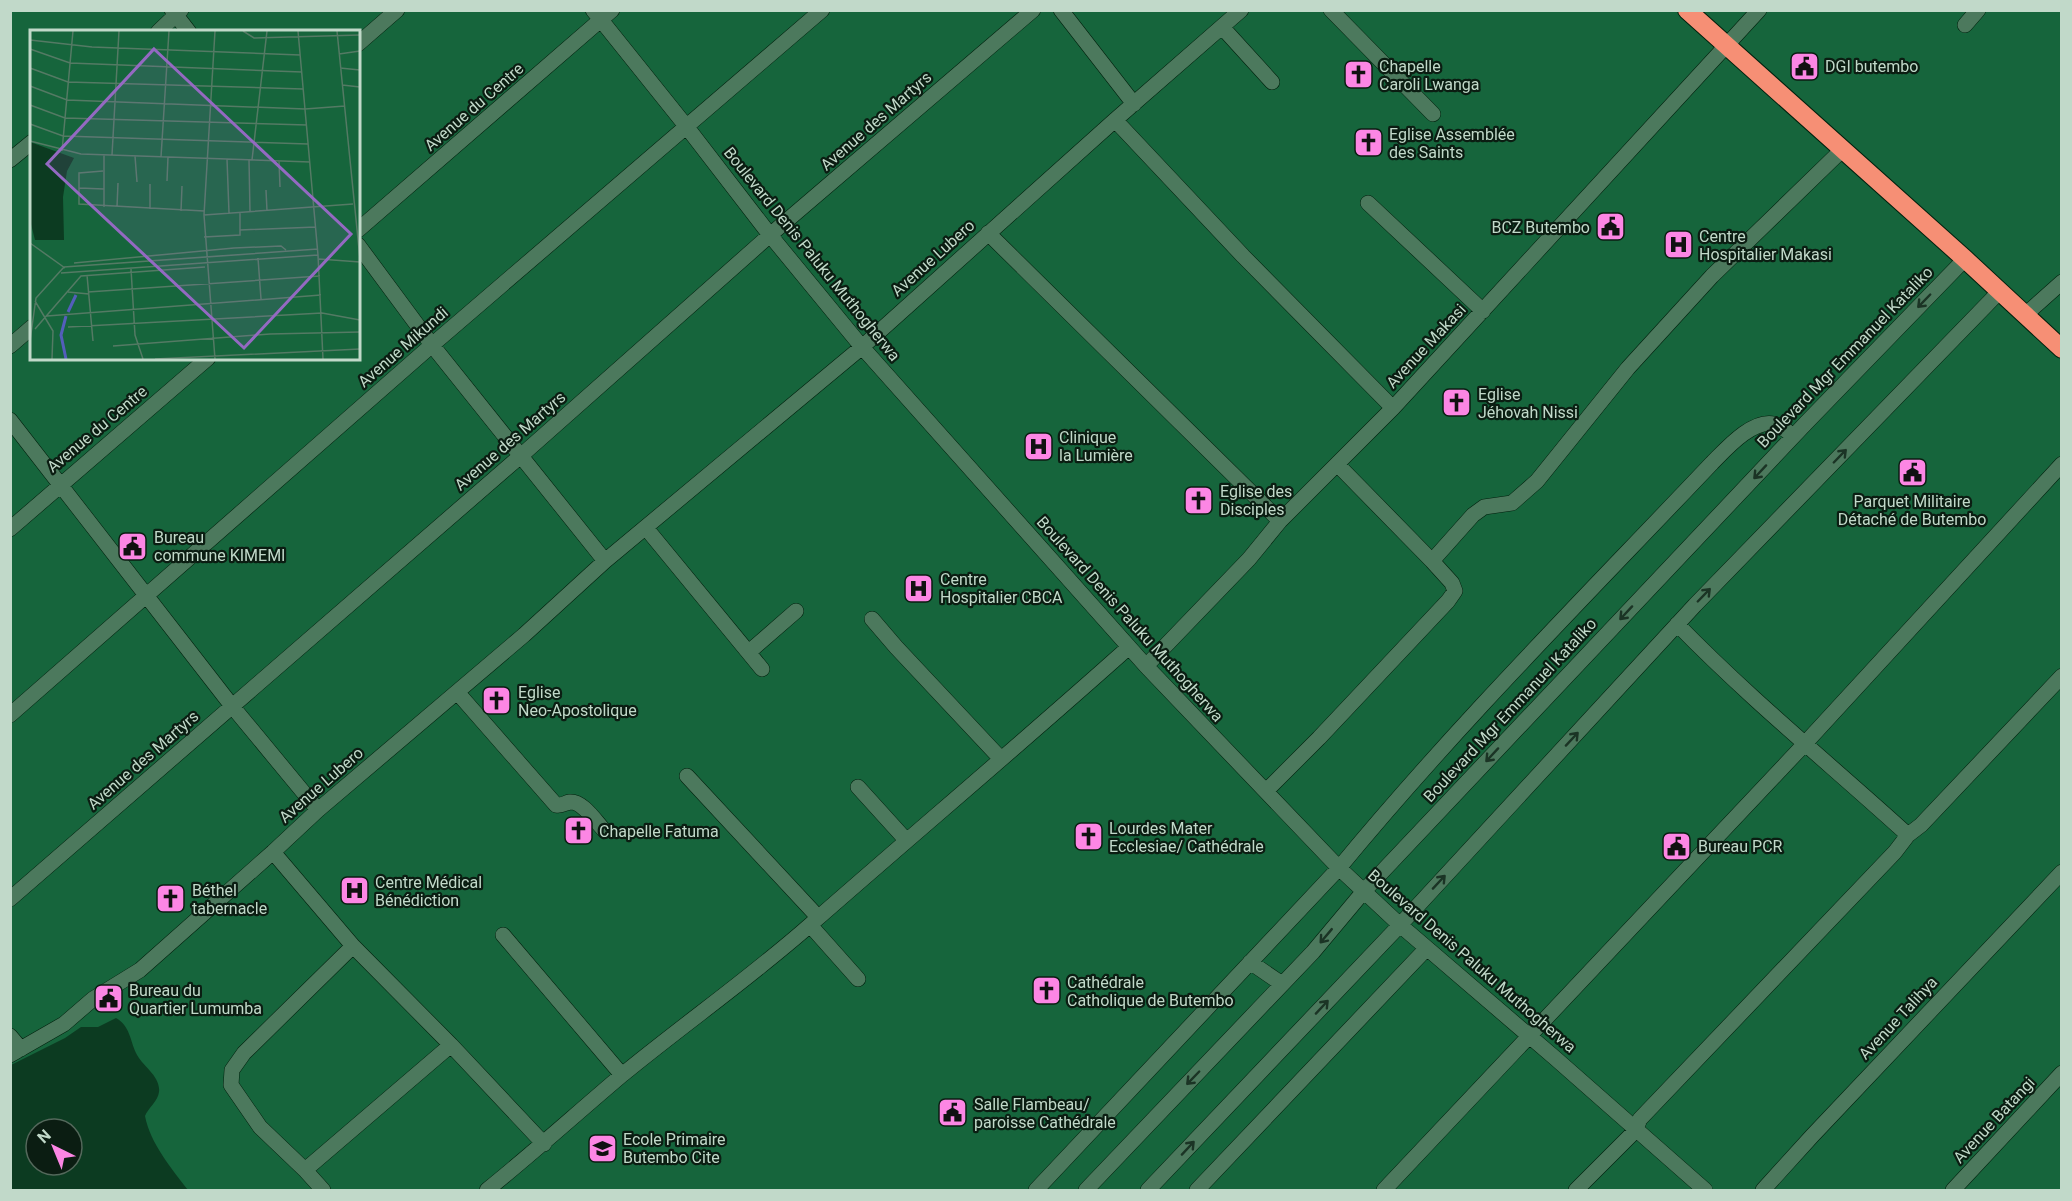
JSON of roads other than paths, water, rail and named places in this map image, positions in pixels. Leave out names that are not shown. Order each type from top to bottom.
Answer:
[{"type":"highway","points":[[1687,10],[1965,259],[2061,349]]},
{"type":"street","points":[[360,42],[397,10]]},
{"type":"street","name":"Avenue Mikundi","points":[[10,715],[432,345],[822,10]]},
{"type":"street","name":"Avenue des Martyrs","points":[[10,899],[520,457],[770,235],[1033,10]]},
{"type":"street","points":[[1061,10],[1134,104]]},
{"type":"street","name":"Avenue Lubero","points":[[16,1052],[64,1024],[93,999],[140,970],[318,810],[524,635],[605,561],[862,347],[1241,10]]},
{"type":"street","points":[[1331,10],[1432,114]]},
{"type":"street","name":"Avenue Makasi","points":[[1146,666],[1249,559],[1280,521],[1394,408],[1759,10]]},
{"type":"street","points":[[1965,25],[1978,10]]},
{"type":"street","points":[[160,30],[176,12],[188,30]]},
{"type":"street","name":"Boulevard Denis Paluku Muthogherwa","points":[[602,14],[770,235],[862,347],[1146,666],[1340,868],[1400,925],[1705,1191]]},
{"type":"street","name":"Avenue du Centre","points":[[360,228],[602,14]]},
{"type":"street","points":[[1222,27],[1272,82]]},
{"type":"street","points":[[1115,120],[1243,256],[1394,408]]},
{"type":"street","points":[[10,160],[30,144]]},
{"type":"street","points":[[1432,561],[1473,515],[1484,507],[1512,503],[1537,481],[1628,368],[1712,276],[1843,149]]},
{"type":"street","points":[[1368,203],[1483,311]]},
{"type":"street","points":[[988,233],[1280,521]]},
{"type":"street","points":[[360,248],[432,345],[605,561]]},
{"type":"street","name":"Boulevard Mgr Emmanuel Kataliko","points":[[1086,1191],[1313,952],[1364,891],[1793,436],[1965,259]]},
{"type":"street","points":[[2025,315],[2061,282]]},
{"type":"street","points":[[1148,1191],[1400,925],[1677,624],[2000,291]]},
{"type":"street","points":[[10,345],[30,329]]},
{"type":"street","name":"Avenue du Centre","points":[[10,529],[206,360]]},
{"type":"street","points":[[10,420],[232,706],[318,810]]},
{"type":"street","points":[[1036,1191],[1340,868],[1374,825],[1490,695],[1712,463],[1744,432],[1770,423],[1781,426],[1793,436]]},
{"type":"street","points":[[1384,1191],[1805,743],[2061,464]]},
{"type":"street","points":[[1266,791],[1319,738],[1455,591],[1452,584],[1432,561],[1338,465]]},
{"type":"street","points":[[646,528],[762,669]]},
{"type":"street","points":[[749,652],[796,611]]},
{"type":"street","points":[[872,619],[1001,759]]},
{"type":"street","points":[[1677,624],[1764,709],[1908,835]]},
{"type":"street","points":[[487,1191],[622,1076],[814,921],[1129,647]]},
{"type":"street","points":[[1576,1191],[1635,1131],[1640,1119],[2061,676]]},
{"type":"street","points":[[457,692],[556,805],[561,806],[570,802],[579,804],[604,831]]},
{"type":"street","points":[[687,776],[814,921],[858,979]]},
{"type":"street","points":[[858,788],[906,840]]},
{"type":"street","points":[[273,852],[353,946],[544,1144]]},
{"type":"street","name":"Avenue Talihya","points":[[1763,1191],[2061,872]]},
{"type":"street","points":[[503,935],[622,1076]]},
{"type":"street","points":[[323,1191],[305,1170],[260,1127],[231,1085],[232,1070],[244,1053],[353,946]]},
{"type":"street","points":[[1197,1191],[1426,948]]},
{"type":"street","points":[[1250,962],[1282,984]]},
{"type":"street","points":[[10,1036],[16,1052]]},
{"type":"street","points":[[305,1170],[451,1045]]},
{"type":"street","name":"Avenue Batangi","points":[[1953,1191],[2061,1073]]},
{"type":"place","name":"DGI butembo","points":[[1804,66]]},
{"type":"place","name":"Chapelle Caroli Lwanga","points":[[1358,75]]},
{"type":"place","name":"Eglise Assemblée des Saints","points":[[1368,143]]},
{"type":"place","name":"BCZ Butembo","points":[[1611,227]]},
{"type":"place","name":"Centre Hospitalier Makasi","points":[[1678,245]]},
{"type":"place","name":"Eglise Jéhovah Nissi","points":[[1457,403]]},
{"type":"place","name":"Clinique la Lumière","points":[[1038,446]]},
{"type":"place","name":"Parquet Militaire Détaché de Butembo","points":[[1912,473]]},
{"type":"place","name":"Eglise des Disciples","points":[[1199,500]]},
{"type":"place","name":"Bureau commune KIMEMI","points":[[133,546]]},
{"type":"place","name":"Centre Hospitalier CBCA","points":[[919,588]]},
{"type":"place","name":"Eglise Neo-Apostolique","points":[[497,701]]},
{"type":"place","name":"Chapelle Fatuma","points":[[578,831]]},
{"type":"place","name":"Lourdes Mater Ecclesiae/ Cathédrale","points":[[1088,837]]},
{"type":"place","name":"Bureau PCR","points":[[1677,846]]},
{"type":"place","name":"Centre Médical Bénédiction","points":[[354,891]]},
{"type":"place","name":"Béthel tabernacle","points":[[171,899]]},
{"type":"place","name":"Cathédrale Catholique de Butembo","points":[[1046,991]]},
{"type":"place","name":"Bureau du Quartier Lumumba","points":[[108,999]]},
{"type":"place","name":"Salle Flambeau/ paroisse Cathédrale","points":[[953,1113]]},
{"type":"place","name":"Ecole Primaire Butembo Cite","points":[[602,1148]]}]
